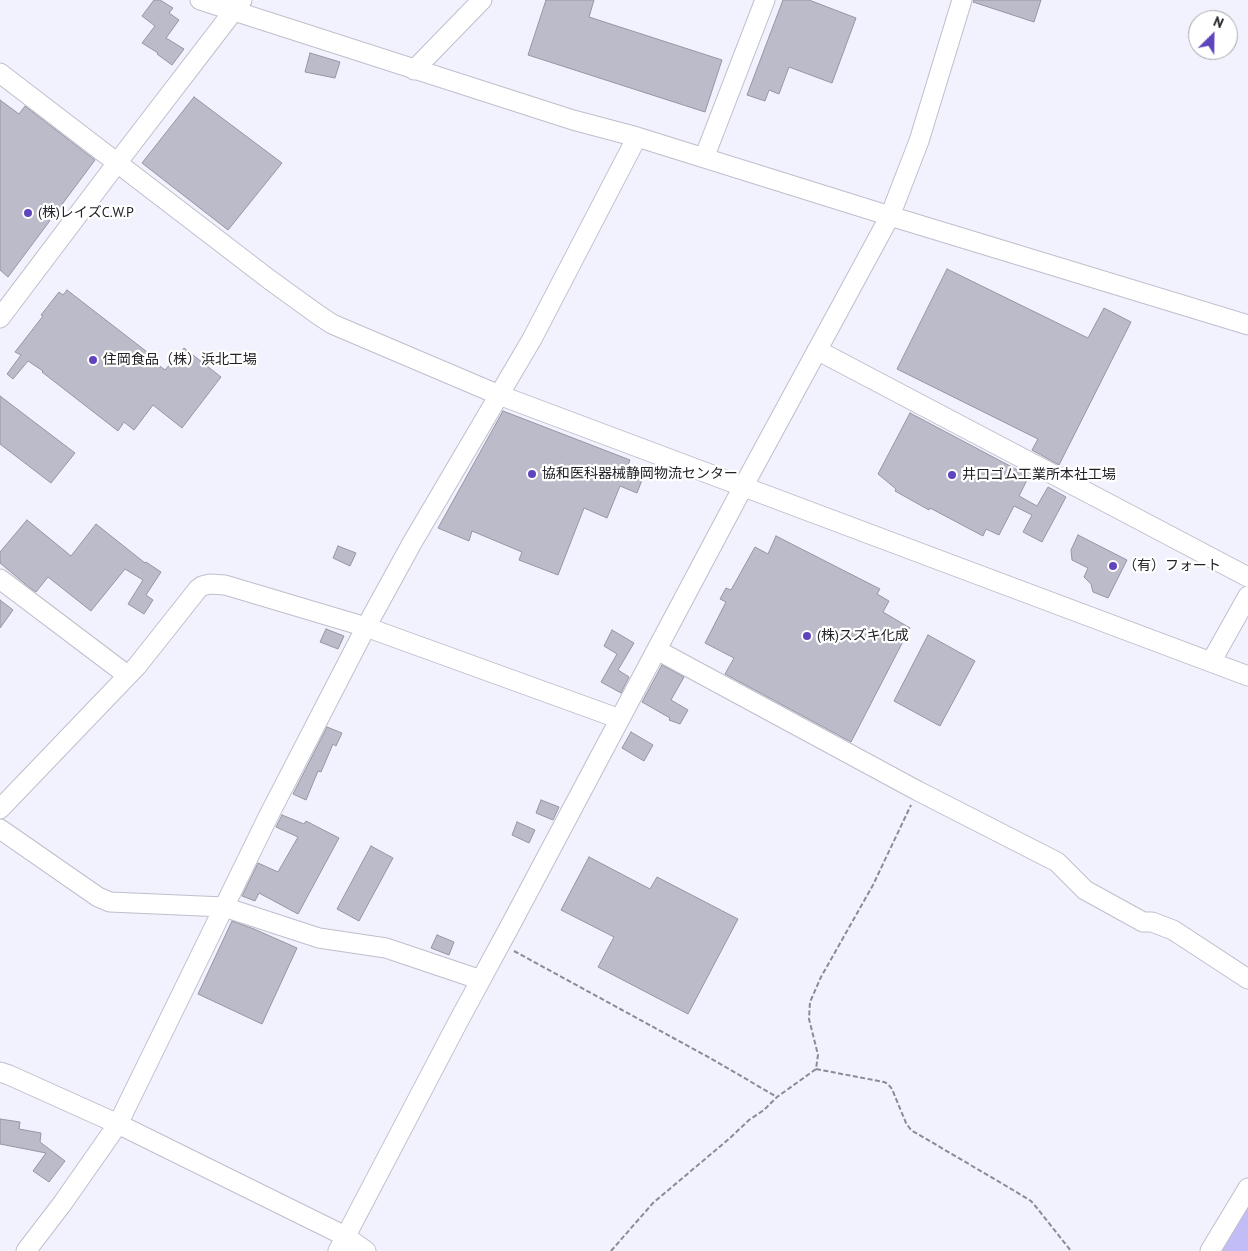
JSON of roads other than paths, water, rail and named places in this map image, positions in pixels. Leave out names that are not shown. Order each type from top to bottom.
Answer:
[{"type":"street","points":[[200,0],[238,6],[414,70],[1248,325]]},
{"type":"street","points":[[414,70],[482,0]]},
{"type":"street","points":[[704,158],[765,0]]},
{"type":"street","points":[[342,1244],[656,650],[890,216],[919,141],[962,0]]},
{"type":"street","points":[[0,318],[238,6]]},
{"type":"street","points":[[0,73],[270,280],[332,324],[499,395],[1248,676]]},
{"type":"street","points":[[26,1251],[62,1204],[118,1124],[269,815],[366,627],[412,543],[536,331],[637,137]]},
{"type":"street","points":[[817,350],[1248,577]]},
{"type":"street","points":[[0,579],[127,675]]},
{"type":"street","points":[[0,809],[137,666],[198,589],[210,584],[225,585],[366,627],[620,719]]},
{"type":"street","points":[[1211,662],[1248,596]]},
{"type":"street","points":[[656,650],[918,791],[1057,862],[1086,890],[1143,922],[1152,922],[1173,930],[1248,979]]},
{"type":"street","points":[[0,829],[98,898],[110,902],[224,907],[318,938],[386,948],[481,980]]},
{"type":"street","points":[[0,1072],[118,1124],[342,1244],[366,1251]]},
{"type":"street","points":[[1210,1251],[1248,1188]]},
{"type":"place","name":"(株)レイズC.W.P","points":[[28,213]]},
{"type":"place","name":"住岡食品（株）浜北工場","points":[[93,360]]},
{"type":"place","name":"協和医科器械静岡物流センター","points":[[532,474]]},
{"type":"place","name":"井口ゴム工業所本社工場","points":[[952,475]]},
{"type":"place","name":"（有）フォート","points":[[1113,566]]},
{"type":"place","name":"(株)スズキ化成","points":[[807,636]]}]
